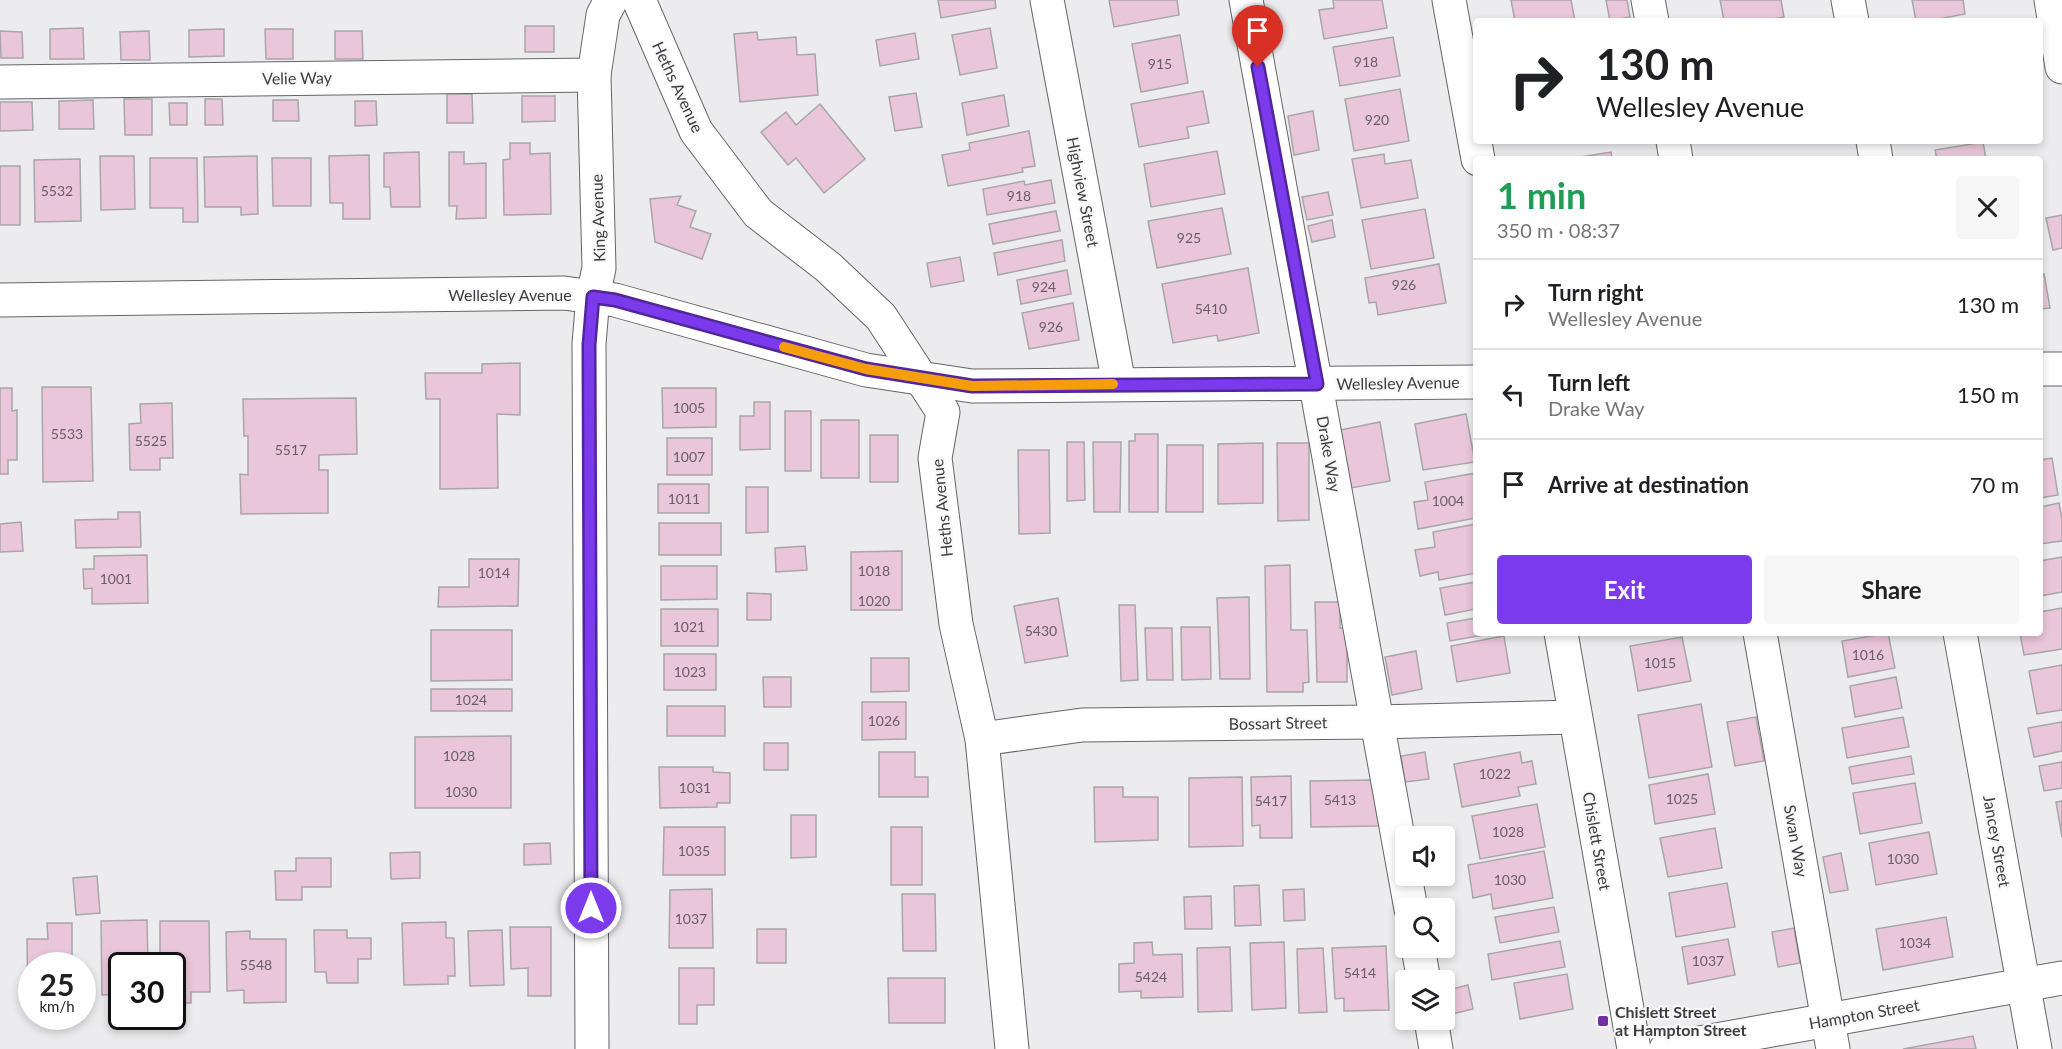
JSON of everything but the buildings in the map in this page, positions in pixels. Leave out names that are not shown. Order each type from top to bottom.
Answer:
[{"type":"street","name":"King Avenue","points":[[592,1049],[589,345],[593,297],[599,268],[594,75],[603,15],[611,0]]},
{"type":"street","name":"Heths Avenue","points":[[639,0],[696,131],[758,213],[828,267],[881,317],[944,412],[935,458],[956,624],[982,738],[1011,1049]]},
{"type":"street","name":"Highview Street","points":[[1047,0],[1119,384]]},
{"type":"street","name":"Drake Way","points":[[1246,0],[1409,898]]},
{"type":"street","points":[[1449,0],[1473,132]]},
{"type":"street","points":[[1648,0],[1651,18]]},
{"type":"street","points":[[1848,0],[1851,18]]},
{"type":"street","points":[[2051,0],[2062,67]]},
{"type":"street","name":"Velie Way","points":[[0,82],[594,75]]},
{"type":"street","name":"Wellesley Avenue","points":[[0,300],[552,293],[615,300],[866,369],[922,380],[972,386],[1473,382]]},
{"type":"street","points":[[2043,369],[2062,369]]},
{"type":"street","name":"Chislett Street","points":[[1562,636],[1634,1049]]},
{"type":"street","name":"Swan Way","points":[[1761,636],[1830,1034]]},
{"type":"street","name":"Jancey Street","points":[[1961,636],[2034,1049]]},
{"type":"street","name":"Bossart Street","points":[[982,738],[1082,725],[1575,717]]},
{"type":"street","name":"Hampton Street","points":[[1666,1049],[1830,1034],[2022,985],[2062,978]]},
{"type":"street","points":[[1433,1030],[1436,1049]]},
{"type":"slow traffic","points":[[784,347],[866,369],[922,380],[972,386],[1113,384]]},
{"type":"place","name":"Chislett Street at Hampton Street","points":[[1603,1021]]},
{"type":"route","points":[[591,908],[589,345],[593,297],[615,300],[866,369],[922,380],[972,386],[1317,384],[1258,67]]}]
